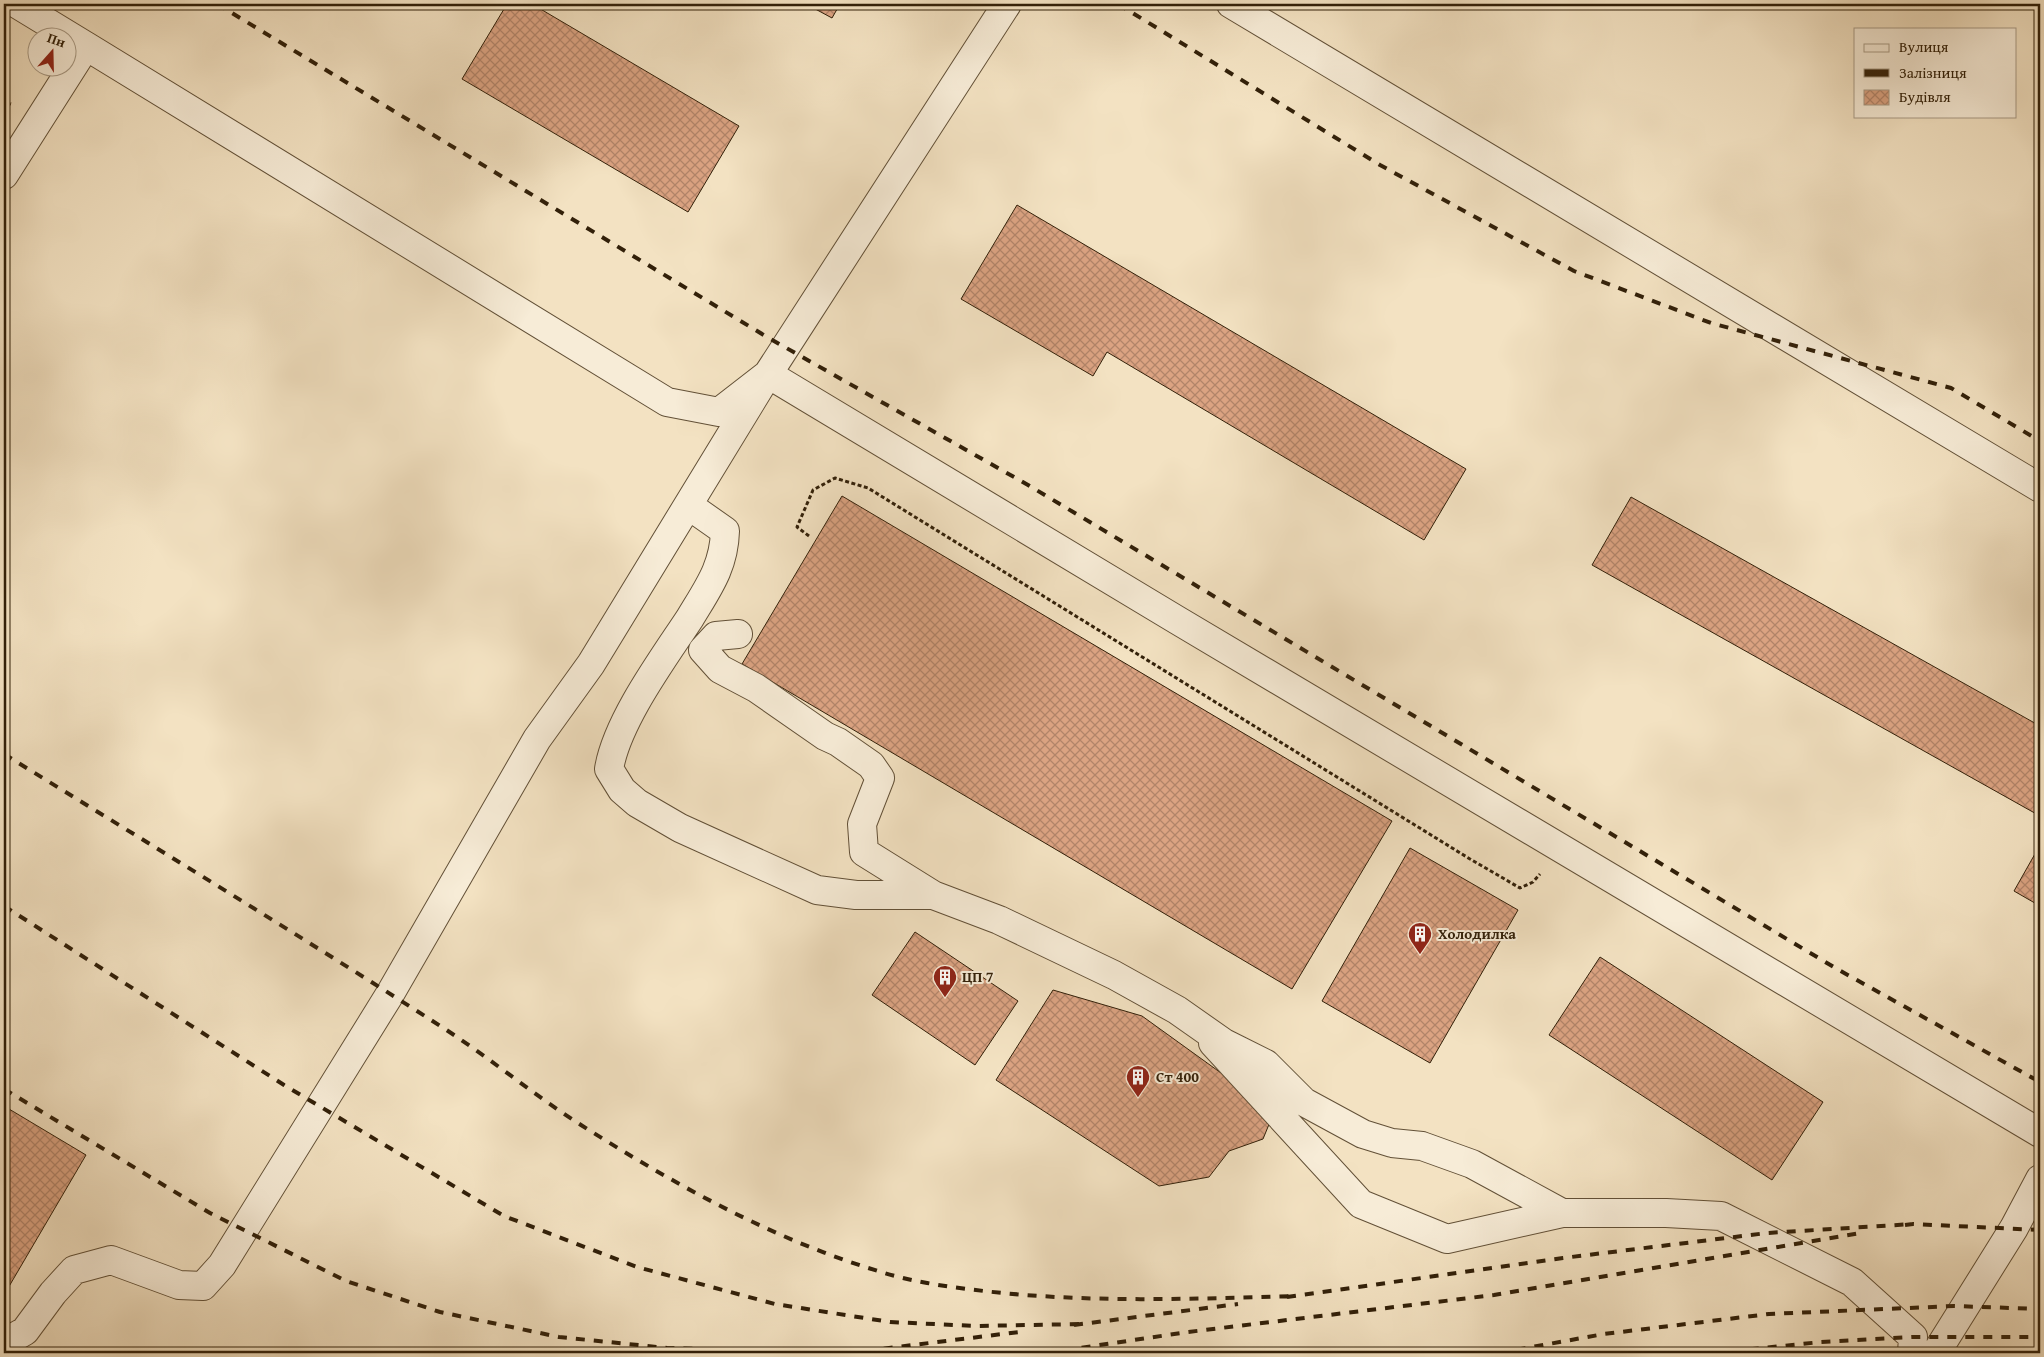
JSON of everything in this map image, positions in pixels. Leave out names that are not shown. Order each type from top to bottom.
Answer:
[{"type":"lane","points":[[17,4],[667,402],[719,412],[768,374]]},
{"type":"lane","points":[[4,1343],[25,1331],[53,1293],[74,1270],[111,1260],[180,1285],[202,1286],[222,1265],[390,994],[537,738],[591,664],[768,374],[1007,4]]},
{"type":"lane","points":[[1231,4],[2040,488]]},
{"type":"lane","points":[[4,176],[86,46]]},
{"type":"lane","points":[[768,374],[2040,1133]]},
{"type":"lane","points":[[688,505],[725,531],[724,549],[715,578],[644,690],[612,753],[609,769],[622,790],[637,803],[680,828],[817,890],[856,896],[934,895]]},
{"type":"lane","points":[[738,634],[716,636],[703,650],[720,669],[756,688],[824,736],[838,742],[871,765],[880,778],[862,824],[864,852],[934,895],[999,920],[1114,975],[1177,1010],[1224,1043],[1266,1064],[1304,1102],[1363,1134],[1392,1143],[1422,1146],[1472,1164],[1562,1212]]},
{"type":"lane","points":[[1192,1020],[1361,1204],[1447,1238],[1562,1212],[1666,1212],[1721,1216],[1852,1282],[1913,1338],[1912,1353]]},
{"type":"lane","points":[[1936,1353],[2014,1228],[2040,1179]]},
{"type":"path","points":[[809,536],[797,527],[813,490],[835,478],[868,488],[1520,888],[1533,882],[1560,847]]},
{"type":"building","points":[[507,4],[532,4],[739,126],[688,212],[462,79]]},
{"type":"building","points":[[806,4],[840,4],[832,18]]},
{"type":"building","points":[[1017,205],[1466,469],[1424,540],[1107,352],[1093,376],[961,299]]},
{"type":"building","points":[[842,496],[1392,821],[1292,989],[742,664]]},
{"type":"building","points":[[1631,497],[2040,726],[2040,816],[1592,565]]},
{"type":"building","points":[[2040,845],[2040,906],[2014,891]]},
{"type":"building","name":"Холодилка","points":[[1410,848],[1518,910],[1430,1063],[1322,1001]]},
{"type":"building","name":"ЦП 7","points":[[915,932],[1018,1001],[975,1065],[872,995]]},
{"type":"building","points":[[1600,957],[1823,1102],[1772,1180],[1549,1035]]},
{"type":"building","name":"Ст 400","points":[[1053,990],[1142,1016],[1228,1078],[1272,1117],[1263,1139],[1229,1151],[1209,1177],[1159,1186],[996,1080]]},
{"type":"building","points":[[4,1106],[86,1155],[4,1295]]},
{"type":"railway","points":[[217,4],[767,337],[1028,485],[1837,969],[2040,1082]]},
{"type":"railway","points":[[1118,4],[1380,165],[1574,271],[1711,323],[1951,388],[2040,441]]},
{"type":"railway","points":[[4,754],[445,1029],[529,1089],[616,1147],[688,1189],[800,1243],[891,1275],[931,1284],[984,1291],[1101,1299],[1295,1296]]},
{"type":"railway","points":[[4,906],[284,1085],[504,1216],[637,1267],[775,1304],[890,1322],[976,1326],[1081,1324]]},
{"type":"railway","points":[[4,1089],[210,1213],[346,1281],[440,1312],[559,1337],[667,1348],[791,1352],[854,1350]]},
{"type":"railway","points":[[1287,1297],[1563,1258],[1767,1233],[1913,1224]]},
{"type":"railway","points":[[1905,1225],[2040,1230]]},
{"type":"railway","points":[[1046,1353],[1188,1332],[1494,1295],[1861,1233]]},
{"type":"railway","points":[[1074,1325],[1238,1304]]},
{"type":"railway","points":[[1499,1353],[1604,1334],[1769,1314],[1954,1306],[2040,1309]]},
{"type":"railway","points":[[848,1353],[1019,1332]]},
{"type":"railway","points":[[1714,1353],[1821,1342],[1913,1337],[2040,1337]]},
{"type":"place","name":"Холодилка","points":[[1420,955]]},
{"type":"place","name":"ЦП 7","points":[[945,998]]},
{"type":"place","name":"Ст 400","points":[[1138,1098]]}]
